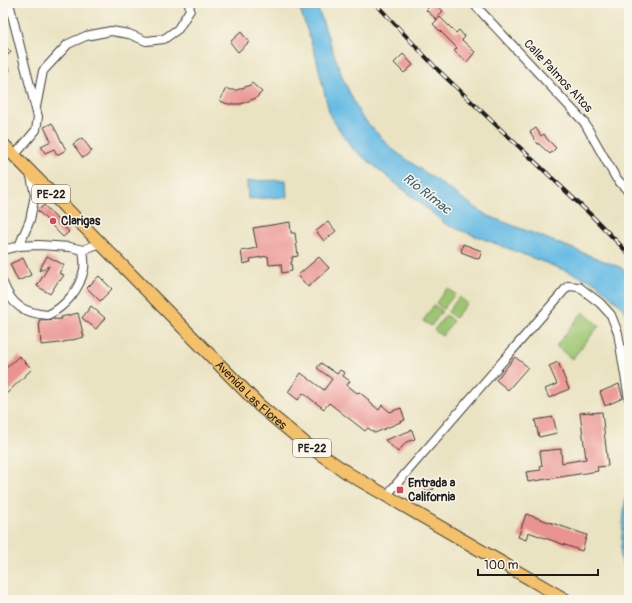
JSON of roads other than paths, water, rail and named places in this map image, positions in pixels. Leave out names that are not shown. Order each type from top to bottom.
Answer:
[{"type":"highway","name":"Avenida Las Flores","points":[[3,144],[260,406],[306,444],[349,474],[566,600]]},
{"type":"street","points":[[9,3],[38,116],[36,130],[14,156]]},
{"type":"street","points":[[36,107],[43,71],[68,44],[86,36],[111,31],[129,34],[146,41],[164,39],[178,29],[190,10],[189,3]]},
{"type":"street","name":"Calle Palmos Altos","points":[[473,3],[584,122],[616,178],[629,192]]},
{"type":"street","points":[[18,246],[30,220],[35,195],[30,172]]},
{"type":"street","points":[[3,250],[18,246],[62,247],[83,250],[100,243]]},
{"type":"street","points":[[3,283],[8,293],[18,306],[26,311],[48,315],[65,304],[78,286],[84,268],[83,250]]},
{"type":"street","points":[[386,496],[568,286],[579,287],[600,302],[611,315],[618,334],[629,399]]},
{"type":"water","name":"Río Rímac","points":[[296,3],[316,3],[343,79],[361,116],[392,149],[486,215],[622,268],[629,280],[629,321],[624,309],[595,282],[447,225],[352,148],[330,116],[316,57],[301,12]]},
{"type":"water","points":[[286,180],[287,197],[248,199],[247,181]]},
{"type":"water","points":[[629,476],[629,575],[620,557],[626,492]]},
{"type":"railway","points":[[375,3],[438,70],[590,214],[629,254]]},
{"type":"place","name":"Clarigas","points":[[53,221]]},
{"type":"place","name":"Entrada a California","points":[[400,490]]}]
